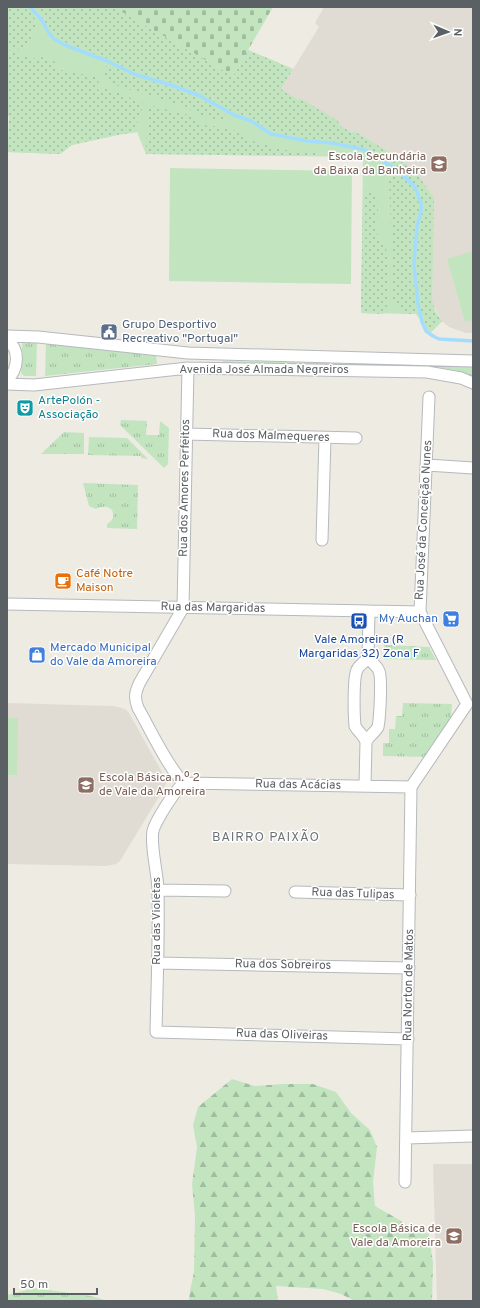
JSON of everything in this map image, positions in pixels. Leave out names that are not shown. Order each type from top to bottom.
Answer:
[{"type":"street","name":"Avenida José Almada Negreiros","points":[[7,336],[38,337],[188,353],[473,361]]},
{"type":"street","points":[[7,340],[16,350],[16,361],[14,372],[7,380]]},
{"type":"street","name":"Avenida José Almada Negreiros","points":[[7,384],[34,385],[188,368],[427,372],[461,378],[473,383]]},
{"type":"street","name":"Rua dos Amores Perfeitos","points":[[183,608],[188,368]]},
{"type":"street","name":"Rua José da Conceição Nunes","points":[[429,397],[420,612],[470,704]]},
{"type":"street","name":"Rua dos Malmequeres","points":[[186,434],[356,438]]},
{"type":"street","points":[[322,540],[325,438]]},
{"type":"street","points":[[427,465],[473,468]]},
{"type":"street","name":"Rua das Margaridas","points":[[7,604],[420,612]]},
{"type":"street","points":[[183,608],[140,682],[135,695],[138,708],[174,773],[185,783]]},
{"type":"street","points":[[366,742],[364,736],[354,726],[356,671],[358,667],[366,662],[368,656],[369,611]]},
{"type":"street","points":[[365,786],[366,742],[368,736],[376,731],[378,727],[380,677],[378,668],[370,662],[368,656]]},
{"type":"street","points":[[411,787],[470,704]]},
{"type":"street","name":"Rua das Acácias","points":[[185,783],[411,787]]},
{"type":"street","name":"Rua das Violetas","points":[[156,1032],[158,890],[153,830],[174,794],[179,787],[185,783]]},
{"type":"street","name":"Rua Norton de Matos","points":[[405,1182],[411,787]]},
{"type":"street","points":[[158,890],[225,891]]},
{"type":"street","name":"Rua das Tulipas","points":[[295,892],[410,895]]},
{"type":"street","name":"Rua dos Sobreiros","points":[[157,963],[409,968]]},
{"type":"street","name":"Rua das Oliveiras","points":[[156,1032],[408,1039]]},
{"type":"street","points":[[406,1138],[473,1136]]},
{"type":"shaded area","name":"Escola Secundária da Baixa da Banheira","points":[[324,7],[473,7],[473,333],[466,333],[449,327],[442,321],[433,305],[434,198],[417,174],[392,154],[354,131],[353,133],[338,125],[337,121],[300,98],[298,100],[281,89],[319,27],[315,23]]},
{"type":"shaded area","name":"Escola Básica n.º 2 de Vale da Amoreira","points":[[7,703],[114,706],[125,709],[129,713],[167,781],[120,861],[116,864],[105,866],[7,864]]},
{"type":"shaded area","name":"Escola Básica de Vale da Amoreira","points":[[473,1162],[473,1301],[437,1301],[433,1164],[471,1164]]},
{"type":"green space","points":[[7,7],[113,7],[233,76],[248,50],[293,69],[281,89],[298,100],[300,98],[338,121],[339,125],[352,133],[354,131],[392,154],[417,174],[434,198],[432,300],[435,311],[442,321],[430,333],[416,314],[361,313],[363,157],[146,154],[137,132],[72,145],[60,154],[8,152],[9,117],[7,114]]},
{"type":"green space","points":[[7,7],[23,7],[32,14],[35,19],[36,28],[25,49],[22,51],[7,45]]},
{"type":"green space","points":[[33,7],[113,7],[233,76],[248,50],[293,69],[281,89],[298,100],[300,98],[338,121],[339,125],[352,133],[354,131],[392,154],[417,174],[434,198],[432,300],[435,311],[442,321],[430,333],[421,312],[416,264],[423,202],[416,186],[401,171],[372,151],[363,148],[332,141],[307,139],[272,132],[252,119],[235,113],[199,93],[169,82],[134,72],[108,59],[67,43],[56,37],[51,32],[43,18]]},
{"type":"green space","points":[[113,7],[273,7],[233,76]]},
{"type":"green space","points":[[7,49],[19,55],[40,60],[41,57],[56,62],[54,68],[73,73],[99,76],[98,90],[102,90],[102,88],[114,91],[143,103],[141,116],[138,116],[137,132],[72,145],[60,154],[8,152],[9,117],[7,114]]},
{"type":"green space","points":[[108,64],[133,76],[168,86],[197,97],[225,113],[226,116],[222,122],[198,114],[186,107],[115,85],[101,74]]},
{"type":"green space","points":[[148,105],[194,116],[196,124],[232,130],[244,134],[244,139],[270,145],[271,148],[294,151],[321,151],[321,156],[146,154]]},
{"type":"green space","points":[[170,168],[352,171],[351,284],[169,281]]},
{"type":"green space","points":[[391,169],[399,174],[413,188],[419,203],[415,227],[412,264],[416,314],[403,314],[392,300],[391,296],[392,258],[389,170]]},
{"type":"green space","points":[[363,190],[371,192],[375,196],[378,208],[378,235],[386,249],[388,306],[383,308],[383,314],[361,313]]},
{"type":"green space","points":[[473,251],[473,320],[465,322],[447,259]]},
{"type":"green space","points":[[26,341],[37,341],[36,376],[24,376],[21,373],[22,344]]},
{"type":"green space","points":[[46,342],[156,356],[157,364],[45,376]]},
{"type":"green space","points":[[223,361],[473,366],[473,377],[453,370],[436,367],[223,363]]},
{"type":"green space","points":[[121,420],[147,421],[146,435],[159,435],[160,421],[169,428],[168,464],[164,468],[120,425]]},
{"type":"green space","points":[[64,432],[84,433],[84,454],[41,454]]},
{"type":"green space","points":[[89,437],[127,438],[148,459],[141,458],[141,456],[88,455]]},
{"type":"green space","points":[[83,483],[138,485],[137,529],[107,528],[107,524],[113,518],[112,510],[106,507],[96,509],[89,506]]},
{"type":"green space","points":[[384,645],[429,647],[436,660],[384,659]]},
{"type":"green space","points":[[403,703],[452,704],[451,717],[427,757],[383,756],[383,743],[389,743],[389,729],[395,729],[396,716],[402,716]]},
{"type":"green space","points":[[7,718],[18,718],[17,775],[7,775]]},
{"type":"green space","points":[[232,1079],[255,1086],[313,1084],[336,1092],[351,1113],[370,1130],[377,1147],[373,1182],[375,1206],[417,1230],[429,1234],[433,1263],[432,1301],[355,1301],[341,1294],[323,1289],[276,1286],[278,1301],[189,1301],[194,1272],[195,1216],[192,1184],[197,1147],[193,1125],[198,1107]]},
{"type":"green space","points":[[35,1288],[91,1296],[108,1301],[7,1301],[7,1295]]},
{"type":"waterway","points":[[30,7],[41,19],[54,39],[65,45],[107,61],[134,74],[198,95],[234,115],[251,121],[271,134],[362,149],[371,153],[400,172],[415,187],[421,203],[421,211],[417,227],[414,264],[418,304],[422,322],[426,331],[439,339],[473,341]]},
{"type":"place","name":"Escola Secundária da Baixa da Banheira","points":[[439,164]]},
{"type":"place","name":"Grupo Desportivo Recreativo \"Portugal\"","points":[[109,332]]},
{"type":"place","name":"ArtePolón - Associação","points":[[25,408]]},
{"type":"place","name":"Café Notre Maison","points":[[63,581]]},
{"type":"place","name":"My Auchan","points":[[451,619]]},
{"type":"place","name":"Vale Amoreira (R Margaridas 32) Zona F","points":[[359,621]]},
{"type":"place","name":"Mercado Municipal do Vale da Amoreira","points":[[37,655]]},
{"type":"place","name":"Escola Básica n.º 2 de Vale da Amoreira","points":[[86,785]]},
{"type":"place","name":"Escola Básica de Vale da Amoreira","points":[[454,1236]]},
{"type":"district","name":"BAIRRO PAIXÃO","points":[[266,838]]}]
